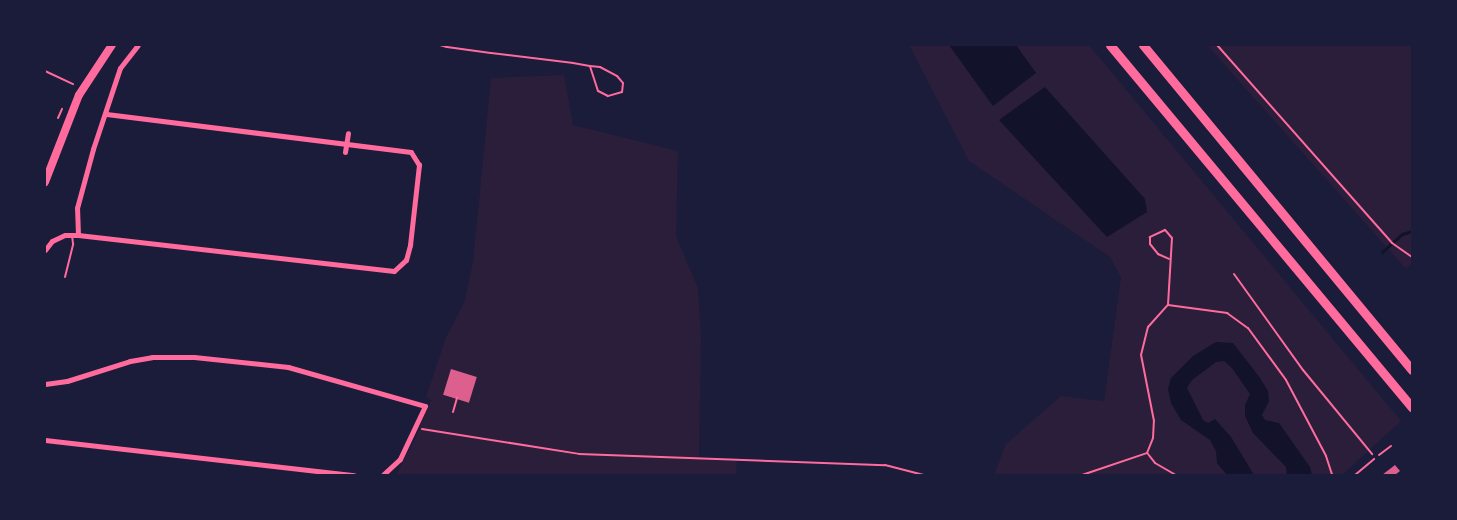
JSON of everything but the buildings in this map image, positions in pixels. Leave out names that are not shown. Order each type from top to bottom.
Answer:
[{"type":"highway","points":[[45,182],[79,95],[112,45]]},
{"type":"highway","points":[[1110,45],[1412,408]]},
{"type":"highway","points":[[1143,45],[1412,370]]},
{"type":"street","points":[[75,235],[77,208],[120,68],[138,45]]},
{"type":"street","points":[[45,249],[65,235],[75,235],[394,271],[406,260],[418,165],[411,152],[106,114]]},
{"type":"street","points":[[345,152],[348,133]]},
{"type":"street","points":[[45,384],[67,381],[130,361],[152,357],[194,357],[288,368],[425,406],[400,459],[383,475]]},
{"type":"street","points":[[45,440],[354,475]]},
{"type":"lane","points":[[440,45],[600,67],[617,76],[622,83],[622,92],[608,96],[598,91],[590,66]]},
{"type":"lane","points":[[65,277],[75,235]]},
{"type":"lane","points":[[1355,475],[1374,459]]},
{"type":"path","points":[[1217,45],[1392,243],[1412,257]]},
{"type":"path","points":[[45,71],[74,83],[70,92]]},
{"type":"path","points":[[58,118],[66,100]]},
{"type":"path","points":[[1082,475],[1147,453],[1153,438],[1154,422],[1141,355],[1148,327],[1168,305],[1172,238],[1165,230],[1150,237],[1150,244],[1158,254],[1169,259]]},
{"type":"path","points":[[1234,274],[1303,370],[1369,449],[1374,459],[1391,446]]},
{"type":"path","points":[[1168,305],[1227,313],[1248,328],[1286,380],[1326,456],[1332,475]]},
{"type":"path","points":[[453,412],[457,399]]},
{"type":"path","points":[[416,428],[579,454],[885,465],[924,475]]},
{"type":"path","points":[[1147,453],[1155,463],[1176,475]]},
{"type":"shaded area","points":[[909,45],[1089,45],[1401,421],[1342,475],[994,475],[1006,444],[1061,396],[1104,401],[1121,277],[1110,257],[969,161]]},
{"type":"shaded area","points":[[949,45],[1016,45],[1036,73],[993,106]]},
{"type":"shaded area","points":[[1207,45],[1412,45],[1412,263],[1406,269]]},
{"type":"shaded area","points":[[564,75],[573,125],[678,151],[676,236],[698,288],[701,337],[699,459],[737,461],[736,475],[396,475],[414,441],[431,400],[426,397],[446,337],[464,303],[473,262],[491,78]]},
{"type":"shaded area","points":[[1045,87],[1145,199],[1147,212],[1107,237],[999,120]]},
{"type":"shaded area","points":[[1216,342],[1233,343],[1260,378],[1268,391],[1269,401],[1262,415],[1265,420],[1279,423],[1310,467],[1312,475],[1287,475],[1286,467],[1253,433],[1245,416],[1245,405],[1250,394],[1232,368],[1224,361],[1216,362],[1192,380],[1187,388],[1203,420],[1208,423],[1215,419],[1231,437],[1254,475],[1227,475],[1217,463],[1216,451],[1210,440],[1181,420],[1171,403],[1168,389],[1171,378],[1193,356]]},
{"type":"waterway","points":[[1382,252],[1402,234],[1412,231]]}]
